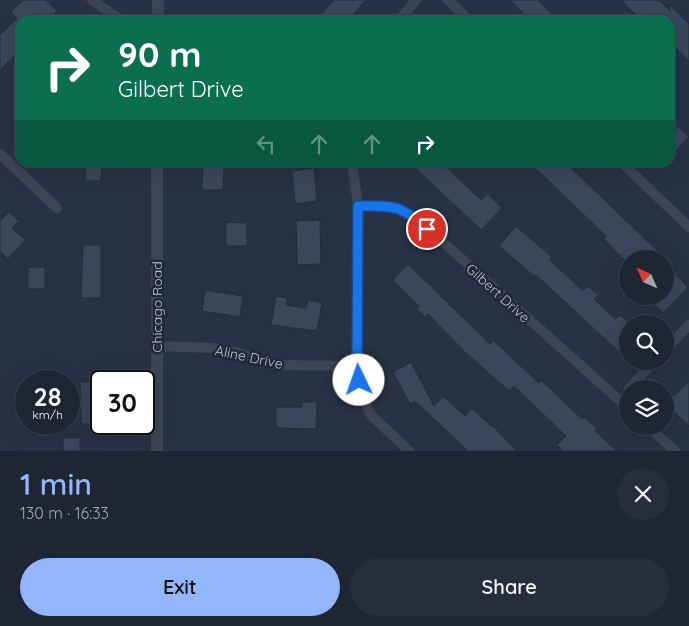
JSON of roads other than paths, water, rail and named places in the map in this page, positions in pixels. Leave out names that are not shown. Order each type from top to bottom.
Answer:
[{"type":"street","points":[[92,0],[113,15]]},
{"type":"street","points":[[158,0],[158,15]]},
{"type":"street","points":[[403,15],[416,0]]},
{"type":"street","points":[[448,0],[464,15]]},
{"type":"street","points":[[0,154],[57,208]]},
{"type":"street","name":"Chicago Road","points":[[157,167],[157,451]]},
{"type":"street","points":[[353,167],[358,206],[357,366],[360,393],[368,410],[384,429],[409,451]]},
{"type":"street","points":[[626,167],[689,227]]},
{"type":"street","name":"Gilbert Drive","points":[[358,206],[391,206],[403,209],[414,216],[618,400]]},
{"type":"street","points":[[674,340],[689,324]]},
{"type":"street","name":"Aline Drive","points":[[157,346],[213,348],[235,352],[278,365],[357,366]]},
{"type":"street","points":[[636,380],[646,370]]},
{"type":"street","points":[[658,435],[675,451]]}]
